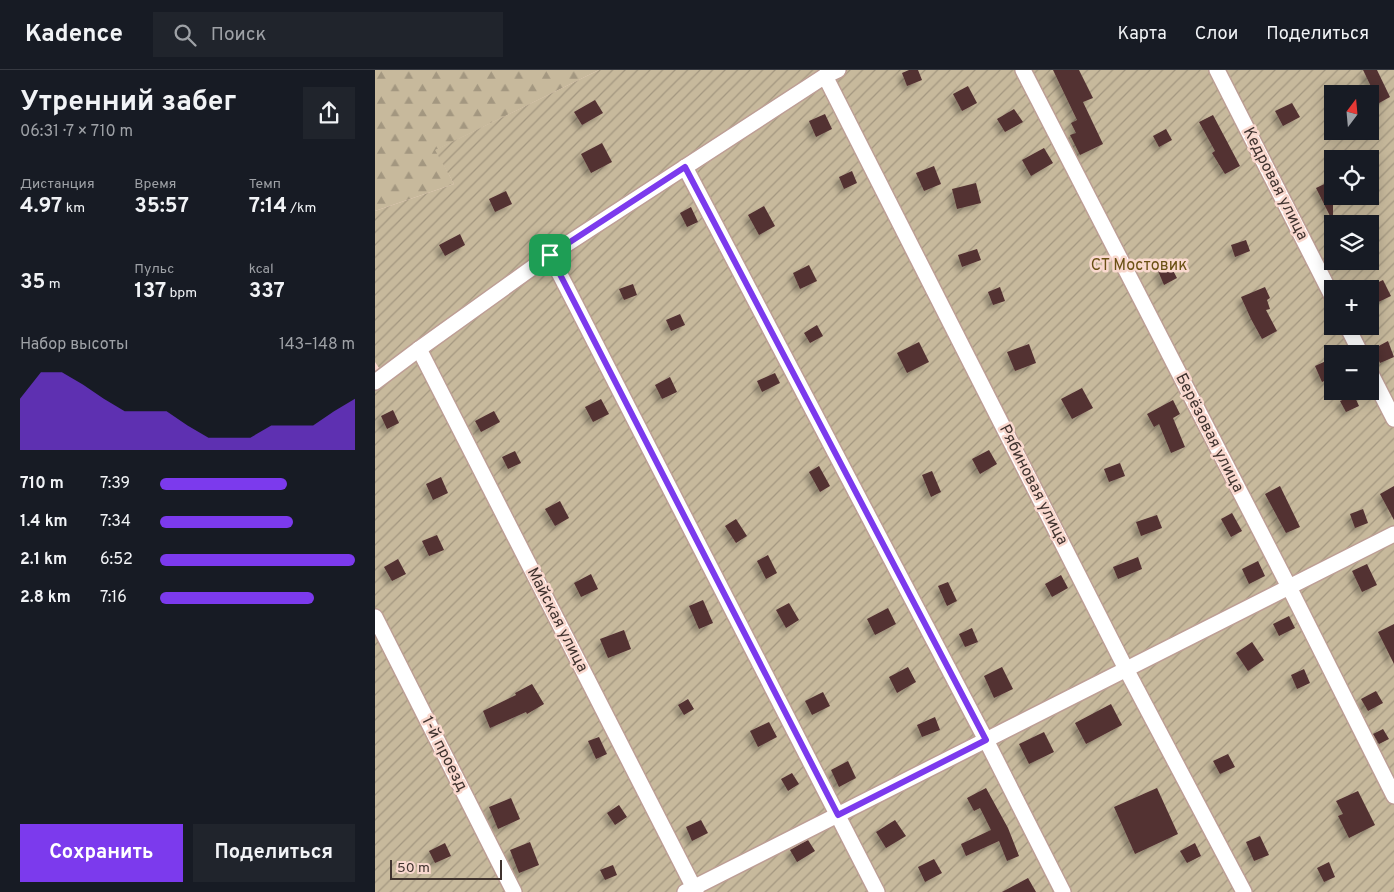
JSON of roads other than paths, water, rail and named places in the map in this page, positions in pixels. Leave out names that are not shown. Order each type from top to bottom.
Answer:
[{"type":"street","name":"Берёзовая улица","points":[[1023,70],[1289,587],[1394,796]]},
{"type":"street","name":"Кедровая улица","points":[[1217,70],[1324,280]]},
{"type":"street","points":[[375,382],[550,255],[830,72]]},
{"type":"street","name":"Рябиновая улица","points":[[830,72],[1126,669],[1244,892]]},
{"type":"street","points":[[685,167],[986,740],[1063,892]]},
{"type":"street","points":[[550,255],[877,892]]},
{"type":"street","name":"Майская улица","points":[[419,349],[692,890]]},
{"type":"street","points":[[1379,390],[1394,419]]},
{"type":"street","points":[[692,890],[1394,534]]},
{"type":"street","name":"1-й проезд","points":[[375,617],[514,892]]},
{"type":"park label","name":"СТ Мостовик","points":[[1139,266]]}]
